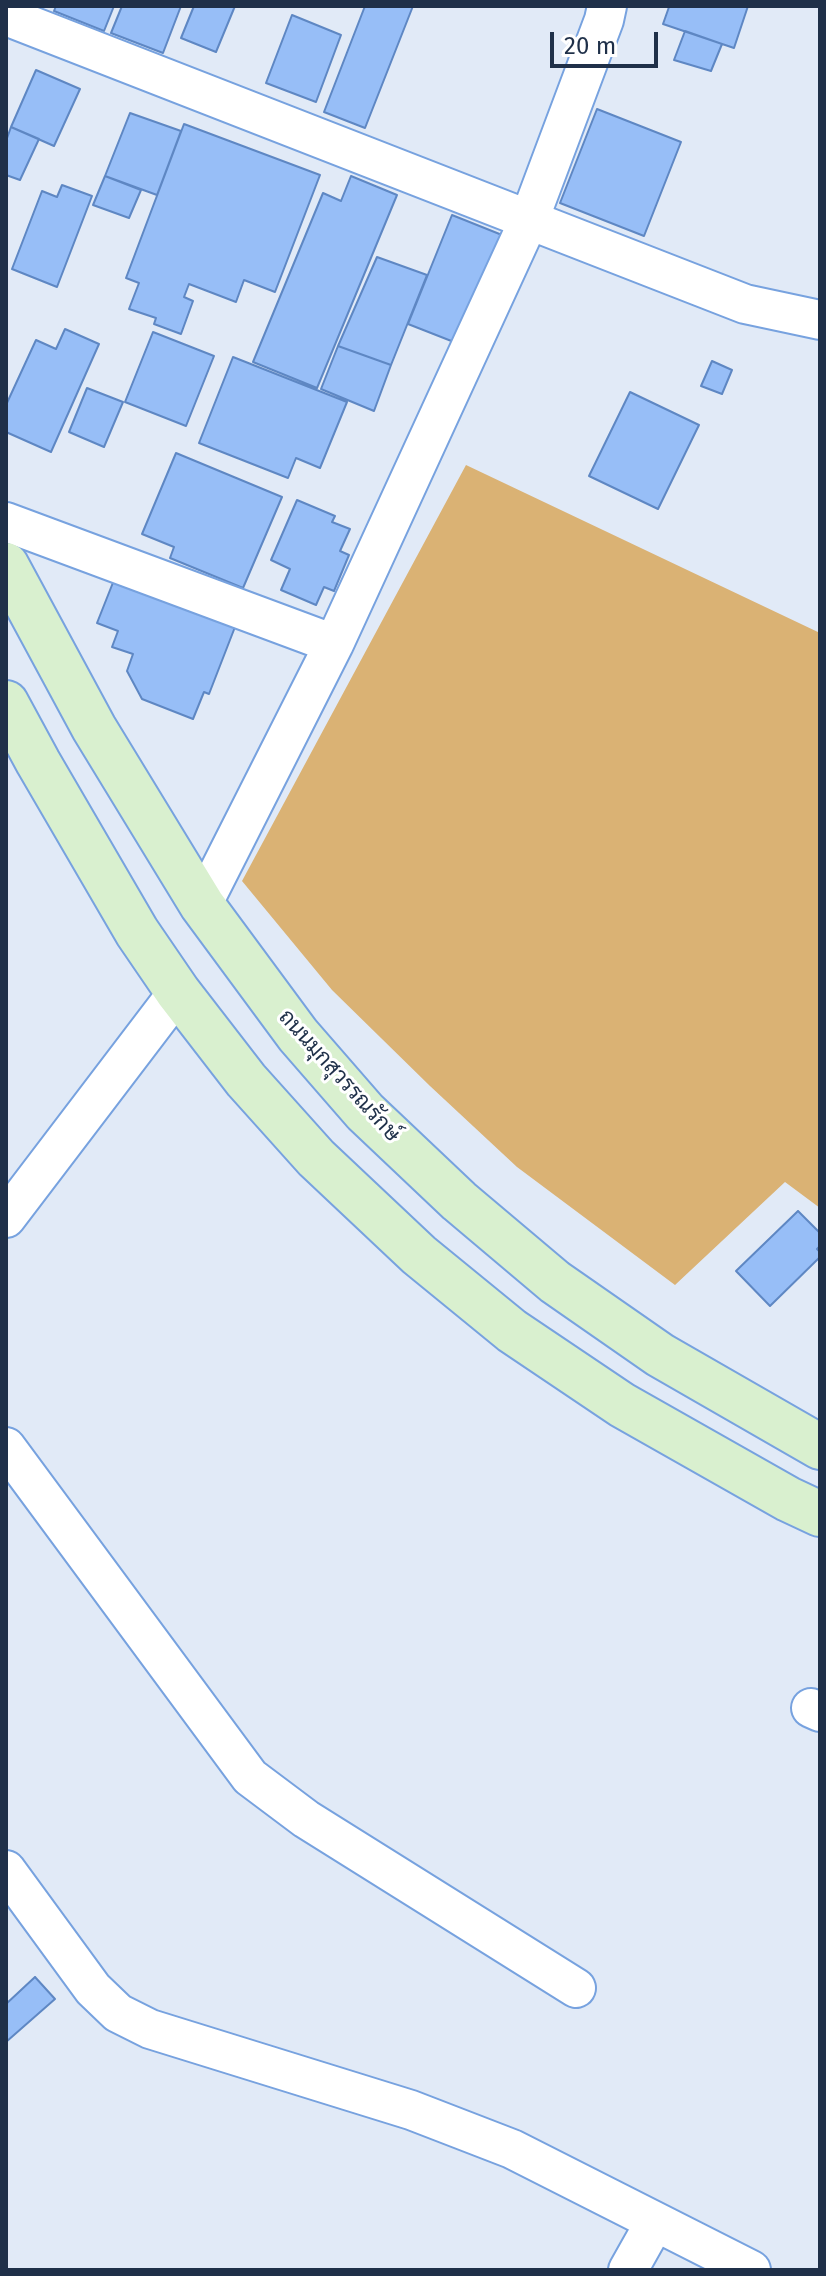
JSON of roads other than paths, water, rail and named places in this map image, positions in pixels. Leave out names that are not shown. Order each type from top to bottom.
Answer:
[{"type":"main road","name":"ถนนมุกสุวรรณรักษ์","points":[[6,565],[94,728],[202,905],[298,1035],[365,1112],[459,1201],[555,1282],[660,1355],[820,1447]]},
{"type":"main road","points":[[6,703],[137,932],[178,992],[246,1080],[316,1158],[419,1255],[512,1331],[622,1405],[820,1514]]},
{"type":"street","points":[[202,905],[334,644],[529,220],[607,6]]},
{"type":"street","points":[[6,16],[745,304],[820,320]]},
{"type":"street","points":[[6,522],[334,644]]},
{"type":"street","points":[[6,1218],[178,992]]},
{"type":"street","points":[[6,1447],[250,1777],[306,1819],[576,1988]]},
{"type":"street","points":[[6,1870],[93,1989],[118,2013],[150,2029],[411,2110],[512,2149],[751,2270]]},
{"type":"street","points":[[628,2270],[655,2222]]}]
